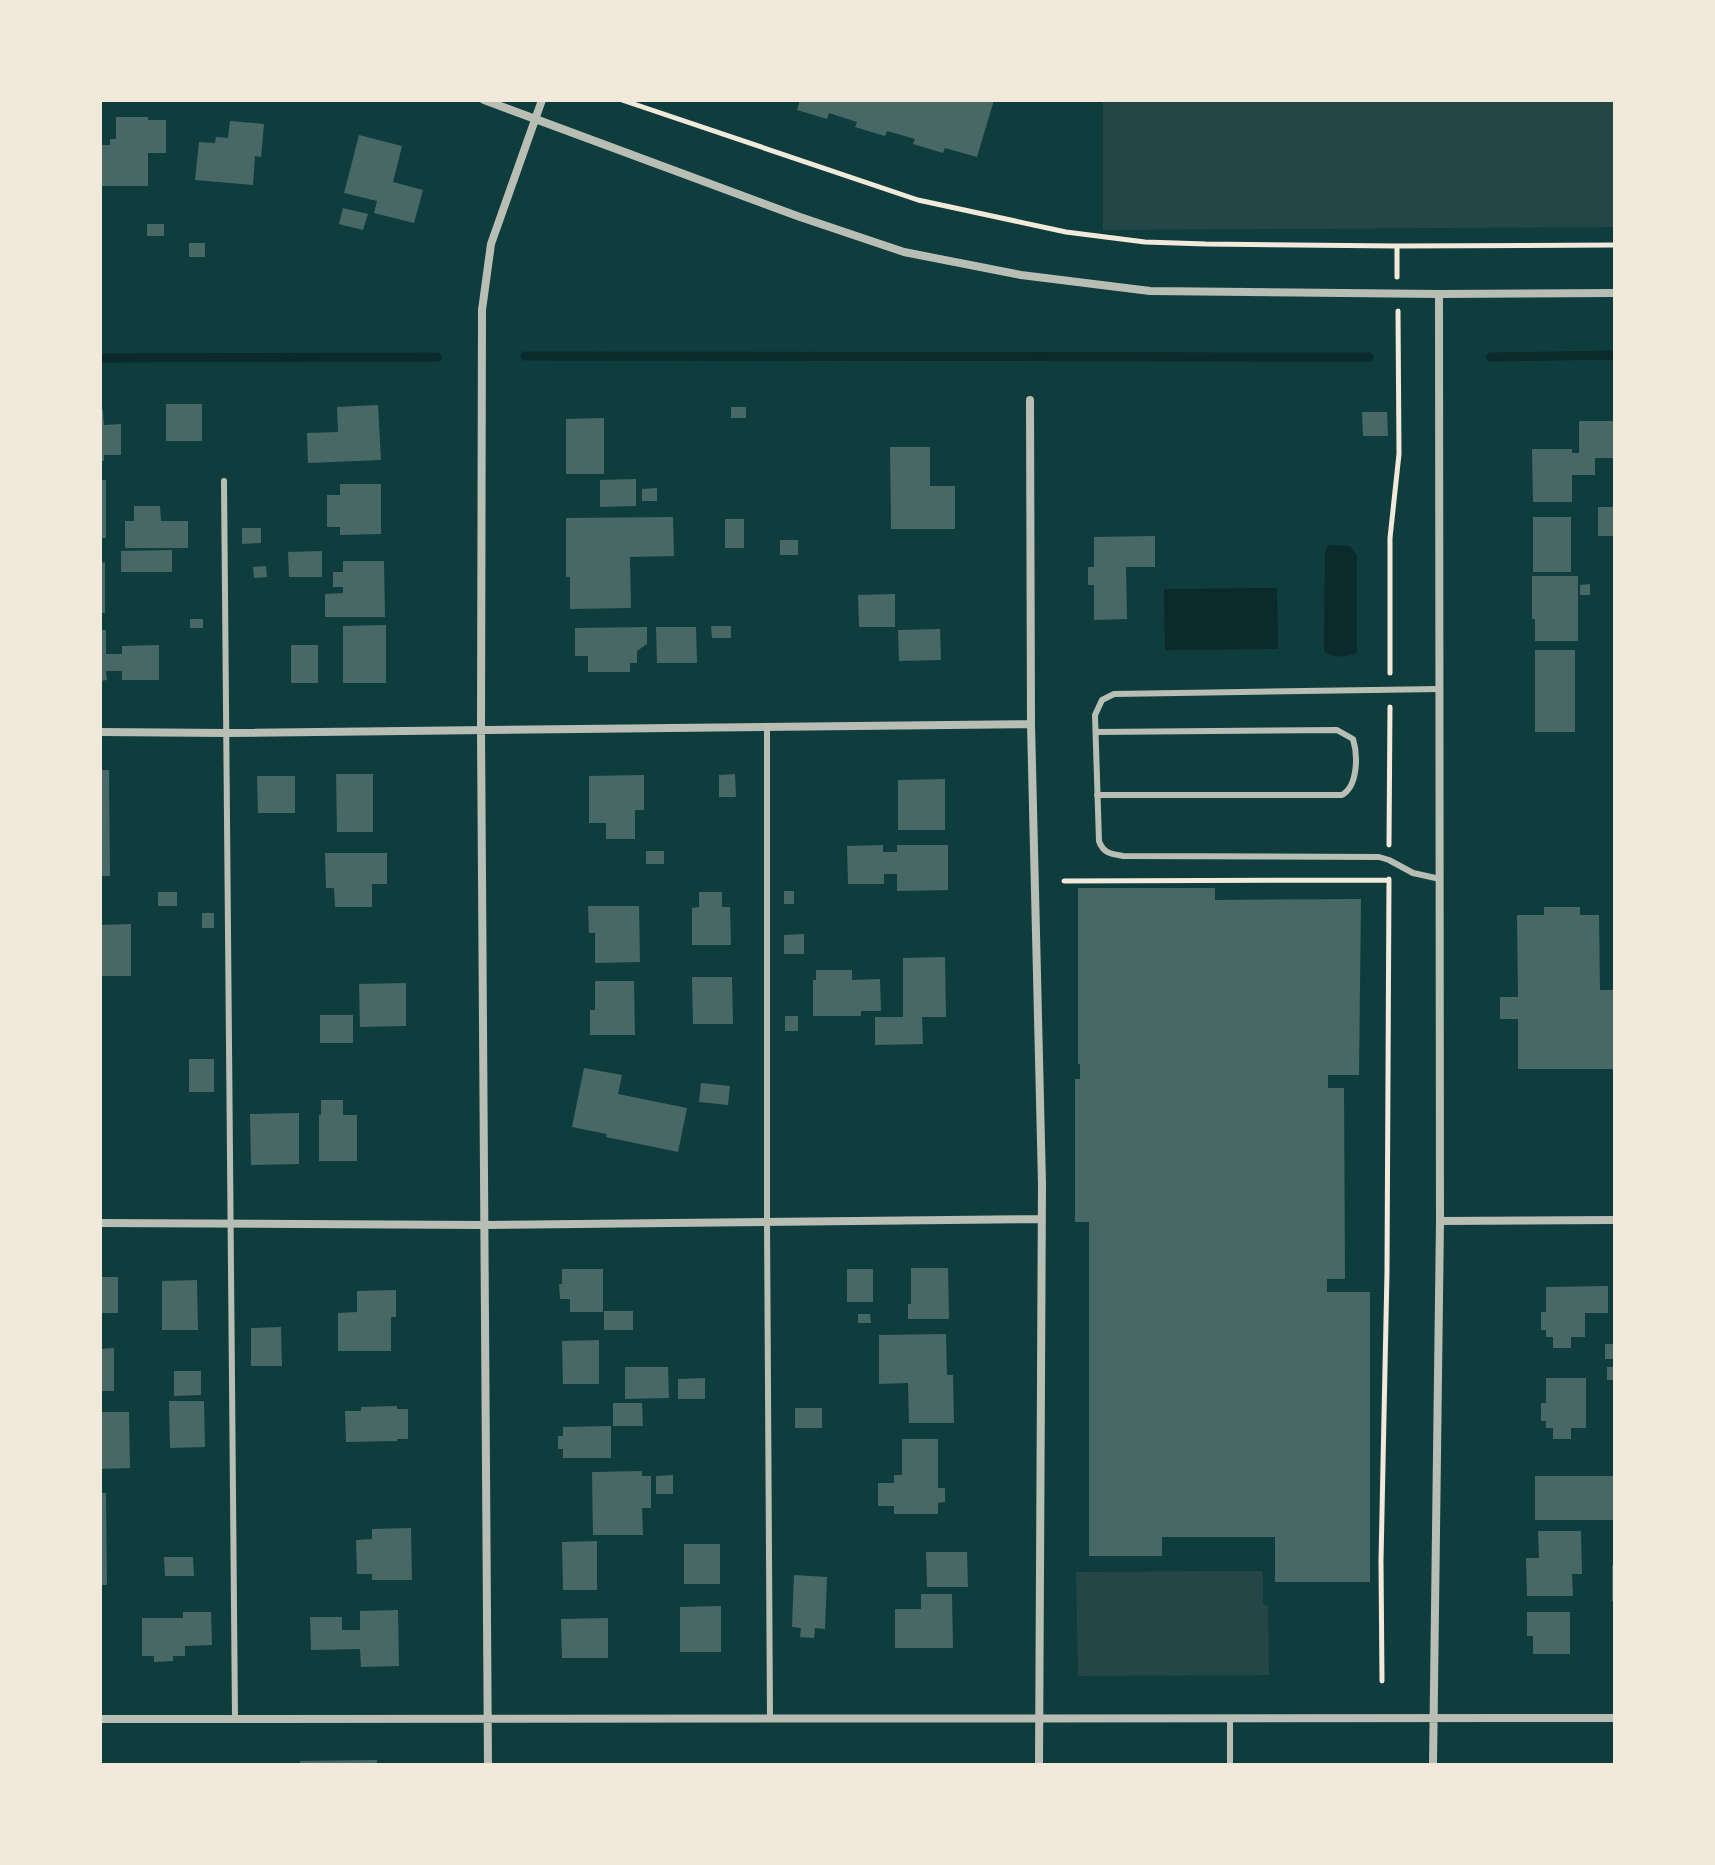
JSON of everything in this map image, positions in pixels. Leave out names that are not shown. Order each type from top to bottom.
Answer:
[{"type":"street","points":[[484,100],[800,217],[904,252],[1021,275],[1150,291],[1615,293]]},
{"type":"street","points":[[488,1765],[481,730],[482,310],[491,244],[542,100]]},
{"type":"street","points":[[1433,1765],[1440,1221],[1439,294]]},
{"type":"street","points":[[1030,400],[1031,724],[1042,1219],[1039,1765]]},
{"type":"street","points":[[100,732],[1031,724]]},
{"type":"street","points":[[100,1223],[484,1225],[1042,1219]]},
{"type":"street","points":[[1440,1221],[1615,1220]]},
{"type":"street","points":[[100,1719],[1615,1718]]},
{"type":"lane","points":[[224,481],[235,1719]]},
{"type":"lane","points":[[1440,689],[1114,694],[1102,700],[1095,715],[1099,841],[1101,848],[1110,854],[1379,857],[1413,873],[1440,879]]},
{"type":"lane","points":[[767,728],[770,1719]]},
{"type":"lane","points":[[1096,732],[1337,730],[1353,739],[1355,745],[1354,781],[1342,795],[1097,795]]},
{"type":"lane","points":[[1230,1719],[1230,1765]]},
{"type":"path","points":[[622,100],[918,200],[1066,232],[1145,242],[1615,245]]},
{"type":"path","points":[[1382,1681],[1390,538],[1399,454],[1397,246]]},
{"type":"path","points":[[1064,881],[1389,880]]},
{"type":"shaded area","points":[[1103,100],[1615,100],[1615,227],[1103,230]]},
{"type":"shaded area","points":[[1328,545],[1350,546],[1357,556],[1357,652],[1345,656],[1324,651],[1325,552]]},
{"type":"shaded area","points":[[1277,588],[1278,649],[1165,650],[1164,589]]},
{"type":"shaded area","points":[[1261,1571],[1263,1605],[1268,1605],[1269,1675],[1078,1676],[1076,1572]]},
{"type":"building","points":[[800,100],[994,100],[977,157],[945,148],[943,153],[913,144],[915,139],[887,131],[885,136],[855,127],[857,122],[829,113],[827,119],[797,110]]},
{"type":"building","points":[[116,117],[166,120],[166,153],[148,153],[148,186],[100,186],[100,145],[110,145],[110,139],[116,139]]},
{"type":"building","points":[[230,121],[264,124],[261,157],[255,156],[253,185],[195,180],[199,142],[215,143],[216,137],[228,138]]},
{"type":"building","points":[[359,135],[402,146],[393,182],[423,190],[414,223],[374,213],[377,201],[344,193]]},
{"type":"building","points":[[343,208],[368,214],[363,230],[339,224]]},
{"type":"building","points":[[147,224],[164,224],[164,236],[147,236]]},
{"type":"building","points":[[189,243],[205,243],[205,257],[189,257]]},
{"type":"building","points":[[166,404],[202,404],[202,441],[166,441]]},
{"type":"building","points":[[378,405],[381,460],[308,463],[307,433],[338,432],[337,407]]},
{"type":"building","points":[[731,407],[746,407],[746,418],[731,418]]},
{"type":"building","points":[[100,410],[103,410],[104,425],[121,424],[121,455],[104,455],[104,461],[100,461]]},
{"type":"building","points":[[1362,412],[1387,412],[1388,436],[1363,436]]},
{"type":"building","points":[[604,418],[604,474],[566,474],[566,419]]},
{"type":"building","points":[[1579,421],[1615,421],[1615,458],[1595,458],[1595,475],[1572,475],[1572,502],[1533,502],[1532,449],[1572,449],[1572,453],[1579,453]]},
{"type":"building","points":[[890,447],[930,447],[930,486],[955,486],[955,529],[891,529]]},
{"type":"building","points":[[636,479],[636,506],[600,507],[600,480]]},
{"type":"building","points":[[100,480],[106,480],[106,538],[100,538]]},
{"type":"building","points":[[340,484],[381,484],[381,534],[340,535],[340,527],[327,527],[327,495],[340,495]]},
{"type":"building","points":[[657,488],[657,501],[642,501],[642,489]]},
{"type":"building","points":[[134,506],[160,506],[161,521],[188,521],[188,548],[125,548],[125,521],[134,521]]},
{"type":"building","points":[[1598,507],[1615,507],[1615,536],[1598,536]]},
{"type":"building","points":[[673,517],[674,556],[630,557],[631,608],[570,609],[570,577],[566,577],[566,518]]},
{"type":"building","points":[[1533,517],[1571,517],[1571,572],[1533,572]]},
{"type":"building","points":[[725,519],[744,519],[744,548],[725,548]]},
{"type":"building","points":[[242,528],[261,528],[261,543],[242,544]]},
{"type":"building","points":[[1155,536],[1155,567],[1126,567],[1127,619],[1094,620],[1094,585],[1088,585],[1088,567],[1094,567],[1094,537]]},
{"type":"building","points":[[780,540],[798,540],[798,555],[780,555]]},
{"type":"building","points":[[172,550],[172,572],[121,572],[121,551]]},
{"type":"building","points":[[322,551],[322,577],[289,577],[288,552]]},
{"type":"building","points":[[343,561],[384,561],[385,617],[325,617],[325,594],[343,593],[343,587],[333,587],[333,572],[343,572]]},
{"type":"building","points":[[105,562],[105,613],[100,613],[100,563]]},
{"type":"building","points":[[266,566],[267,577],[254,578],[253,567]]},
{"type":"building","points":[[1532,576],[1578,576],[1578,641],[1535,641]]},
{"type":"building","points":[[1590,584],[1590,595],[1580,595],[1580,585]]},
{"type":"building","points":[[895,594],[895,627],[859,627],[858,595]]},
{"type":"building","points":[[190,619],[203,619],[203,628],[190,628]]},
{"type":"building","points":[[386,625],[386,683],[343,683],[343,626]]},
{"type":"building","points":[[711,626],[731,626],[731,638],[712,638]]},
{"type":"building","points":[[647,627],[647,644],[637,651],[637,663],[630,663],[630,672],[588,672],[588,656],[575,656],[575,628]]},
{"type":"building","points":[[656,627],[696,627],[697,663],[657,663]]},
{"type":"building","points":[[940,629],[941,660],[899,661],[898,630]]},
{"type":"building","points":[[100,630],[106,630],[106,654],[122,654],[122,646],[159,645],[159,680],[122,680],[122,671],[106,671],[107,680],[100,681]]},
{"type":"building","points":[[291,645],[318,645],[318,683],[291,683]]},
{"type":"building","points":[[1535,650],[1575,650],[1575,732],[1535,732]]},
{"type":"building","points":[[100,770],[109,770],[110,876],[100,876]]},
{"type":"building","points":[[336,774],[373,774],[373,832],[337,832]]},
{"type":"building","points":[[735,774],[736,797],[719,797],[719,775]]},
{"type":"building","points":[[644,775],[644,810],[635,810],[635,839],[606,839],[606,823],[589,823],[589,776]]},
{"type":"building","points":[[257,776],[295,776],[295,813],[258,813]]},
{"type":"building","points":[[945,779],[945,830],[898,830],[898,780]]},
{"type":"building","points":[[883,845],[883,852],[897,852],[897,845],[948,845],[948,890],[897,891],[897,874],[884,874],[884,884],[848,884],[847,846]]},
{"type":"building","points":[[646,851],[664,851],[664,864],[646,864]]},
{"type":"building","points":[[325,853],[387,853],[387,884],[372,884],[372,907],[335,907],[334,888],[326,888]]},
{"type":"building","points":[[1078,888],[1215,888],[1215,900],[1361,899],[1359,1075],[1328,1075],[1328,1088],[1344,1088],[1345,1279],[1327,1279],[1327,1292],[1370,1292],[1370,1582],[1275,1582],[1275,1537],[1162,1537],[1162,1556],[1089,1556],[1089,1222],[1075,1222],[1075,1079],[1080,1079]]},
{"type":"building","points":[[784,891],[794,891],[794,904],[784,904]]},
{"type":"building","points":[[158,892],[177,892],[177,906],[158,906]]},
{"type":"building","points":[[699,892],[722,892],[722,907],[730,907],[731,945],[692,945],[692,908],[699,907]]},
{"type":"building","points":[[588,906],[639,906],[640,962],[595,963],[595,933],[589,933]]},
{"type":"building","points":[[1544,907],[1580,907],[1580,915],[1599,915],[1600,990],[1615,990],[1615,1069],[1518,1069],[1518,1019],[1500,1019],[1500,997],[1518,997],[1517,915],[1544,915]]},
{"type":"building","points":[[202,913],[214,913],[214,928],[202,928]]},
{"type":"building","points":[[131,924],[131,976],[100,976],[100,925]]},
{"type":"building","points":[[804,934],[804,954],[784,954],[784,935]]},
{"type":"building","points":[[945,957],[946,1017],[922,1017],[923,1044],[875,1045],[875,1017],[903,1017],[903,958]]},
{"type":"building","points":[[816,970],[852,970],[852,980],[880,979],[881,1011],[861,1011],[861,1016],[813,1016]]},
{"type":"building","points":[[692,977],[732,977],[733,1024],[693,1024]]},
{"type":"building","points":[[595,981],[634,981],[635,1035],[590,1035],[590,1010],[595,1010]]},
{"type":"building","points":[[406,983],[406,1026],[360,1027],[359,984]]},
{"type":"building","points":[[320,1015],[353,1015],[353,1043],[320,1043]]},
{"type":"building","points":[[785,1016],[798,1016],[798,1031],[785,1031]]},
{"type":"building","points":[[189,1059],[214,1059],[214,1092],[189,1092]]},
{"type":"building","points":[[584,1068],[622,1075],[618,1094],[687,1108],[678,1152],[572,1127]]},
{"type":"building","points":[[701,1083],[730,1086],[728,1105],[699,1102]]},
{"type":"building","points":[[321,1100],[343,1100],[343,1115],[357,1115],[357,1161],[319,1161]]},
{"type":"building","points":[[299,1113],[299,1164],[251,1165],[250,1114]]},
{"type":"building","points":[[911,1268],[948,1268],[949,1319],[908,1319]]},
{"type":"building","points":[[562,1269],[603,1269],[603,1312],[570,1312],[570,1299],[560,1299]]},
{"type":"building","points":[[847,1269],[873,1269],[873,1302],[847,1302]]},
{"type":"building","points":[[100,1277],[118,1277],[118,1313],[100,1313]]},
{"type":"building","points":[[197,1280],[198,1330],[162,1330],[162,1281]]},
{"type":"building","points":[[1608,1286],[1608,1313],[1585,1313],[1585,1337],[1571,1337],[1571,1348],[1553,1348],[1553,1337],[1546,1337],[1546,1330],[1541,1330],[1541,1312],[1546,1312],[1546,1287]]},
{"type":"building","points":[[396,1290],[396,1317],[391,1317],[391,1351],[338,1351],[338,1313],[357,1312],[357,1291]]},
{"type":"building","points":[[604,1311],[633,1311],[633,1330],[604,1330]]},
{"type":"building","points":[[858,1314],[870,1314],[871,1323],[858,1323]]},
{"type":"building","points":[[281,1327],[282,1366],[251,1366],[251,1328]]},
{"type":"building","points":[[946,1334],[947,1375],[953,1375],[954,1423],[909,1423],[908,1383],[879,1384],[879,1335]]},
{"type":"building","points":[[599,1340],[599,1384],[563,1384],[562,1341]]},
{"type":"building","points":[[1605,1344],[1615,1344],[1615,1359],[1605,1359]]},
{"type":"building","points":[[114,1348],[114,1391],[100,1391],[100,1349]]},
{"type":"building","points":[[625,1367],[668,1367],[669,1398],[625,1399]]},
{"type":"building","points":[[1607,1367],[1615,1367],[1615,1380],[1607,1380]]},
{"type":"building","points":[[174,1371],[201,1371],[201,1395],[174,1396]]},
{"type":"building","points":[[705,1378],[705,1399],[678,1399],[678,1379]]},
{"type":"building","points":[[1546,1378],[1586,1378],[1586,1428],[1571,1428],[1571,1439],[1553,1439],[1553,1428],[1546,1428],[1546,1421],[1541,1421],[1541,1403],[1546,1403]]},
{"type":"building","points":[[169,1401],[204,1401],[205,1447],[170,1448]]},
{"type":"building","points":[[613,1403],[642,1403],[643,1426],[613,1426]]},
{"type":"building","points":[[397,1406],[397,1409],[408,1409],[408,1439],[346,1442],[345,1411],[361,1411],[361,1407]]},
{"type":"building","points":[[795,1408],[822,1408],[822,1428],[795,1428]]},
{"type":"building","points":[[100,1412],[129,1412],[130,1468],[100,1469]]},
{"type":"building","points":[[611,1426],[611,1458],[563,1458],[563,1449],[558,1449],[558,1436],[563,1436],[563,1427]]},
{"type":"building","points":[[902,1439],[938,1439],[938,1488],[945,1488],[945,1502],[938,1503],[938,1514],[894,1514],[894,1506],[878,1506],[878,1483],[894,1483],[894,1475],[902,1475]]},
{"type":"building","points":[[642,1471],[642,1476],[651,1476],[651,1508],[642,1508],[643,1535],[593,1535],[592,1472]]},
{"type":"building","points":[[673,1475],[673,1494],[656,1494],[656,1476]]},
{"type":"building","points":[[1535,1476],[1615,1476],[1615,1520],[1535,1520]]},
{"type":"building","points":[[100,1493],[106,1493],[107,1585],[100,1585]]},
{"type":"building","points":[[411,1528],[412,1580],[372,1580],[372,1574],[357,1574],[356,1540],[372,1539],[372,1529]]},
{"type":"building","points":[[1538,1531],[1581,1531],[1582,1574],[1572,1574],[1573,1596],[1527,1596],[1526,1558],[1539,1558]]},
{"type":"building","points":[[597,1541],[597,1590],[563,1590],[562,1542]]},
{"type":"building","points":[[684,1544],[720,1544],[720,1584],[684,1584]]},
{"type":"building","points":[[926,1552],[967,1552],[968,1587],[927,1587]]},
{"type":"building","points":[[164,1557],[193,1557],[194,1576],[165,1576]]},
{"type":"building","points":[[1612,1565],[1615,1565],[1615,1601],[1612,1601]]},
{"type":"building","points":[[794,1575],[827,1577],[825,1629],[815,1628],[814,1638],[800,1637],[801,1628],[792,1627]]},
{"type":"building","points":[[921,1594],[952,1594],[953,1648],[895,1648],[895,1609],[921,1609]]},
{"type":"building","points":[[721,1606],[721,1652],[680,1652],[680,1607]]},
{"type":"building","points":[[398,1610],[399,1666],[361,1667],[360,1649],[311,1650],[310,1617],[342,1617],[342,1630],[360,1630],[360,1611]]},
{"type":"building","points":[[183,1612],[211,1612],[212,1645],[185,1646],[185,1656],[173,1656],[173,1661],[154,1662],[154,1656],[142,1656],[142,1618],[183,1618]]},
{"type":"building","points":[[1527,1612],[1570,1612],[1570,1654],[1533,1654],[1533,1636],[1527,1636]]},
{"type":"building","points":[[608,1618],[608,1658],[562,1658],[561,1619]]},
{"type":"building","points":[[377,1760],[377,1765],[300,1765],[300,1761]]},
{"type":"waterway","points":[[1491,357],[1615,355]]},
{"type":"waterway","points":[[525,356],[1369,357]]},
{"type":"waterway","points":[[100,358],[437,357]]}]
